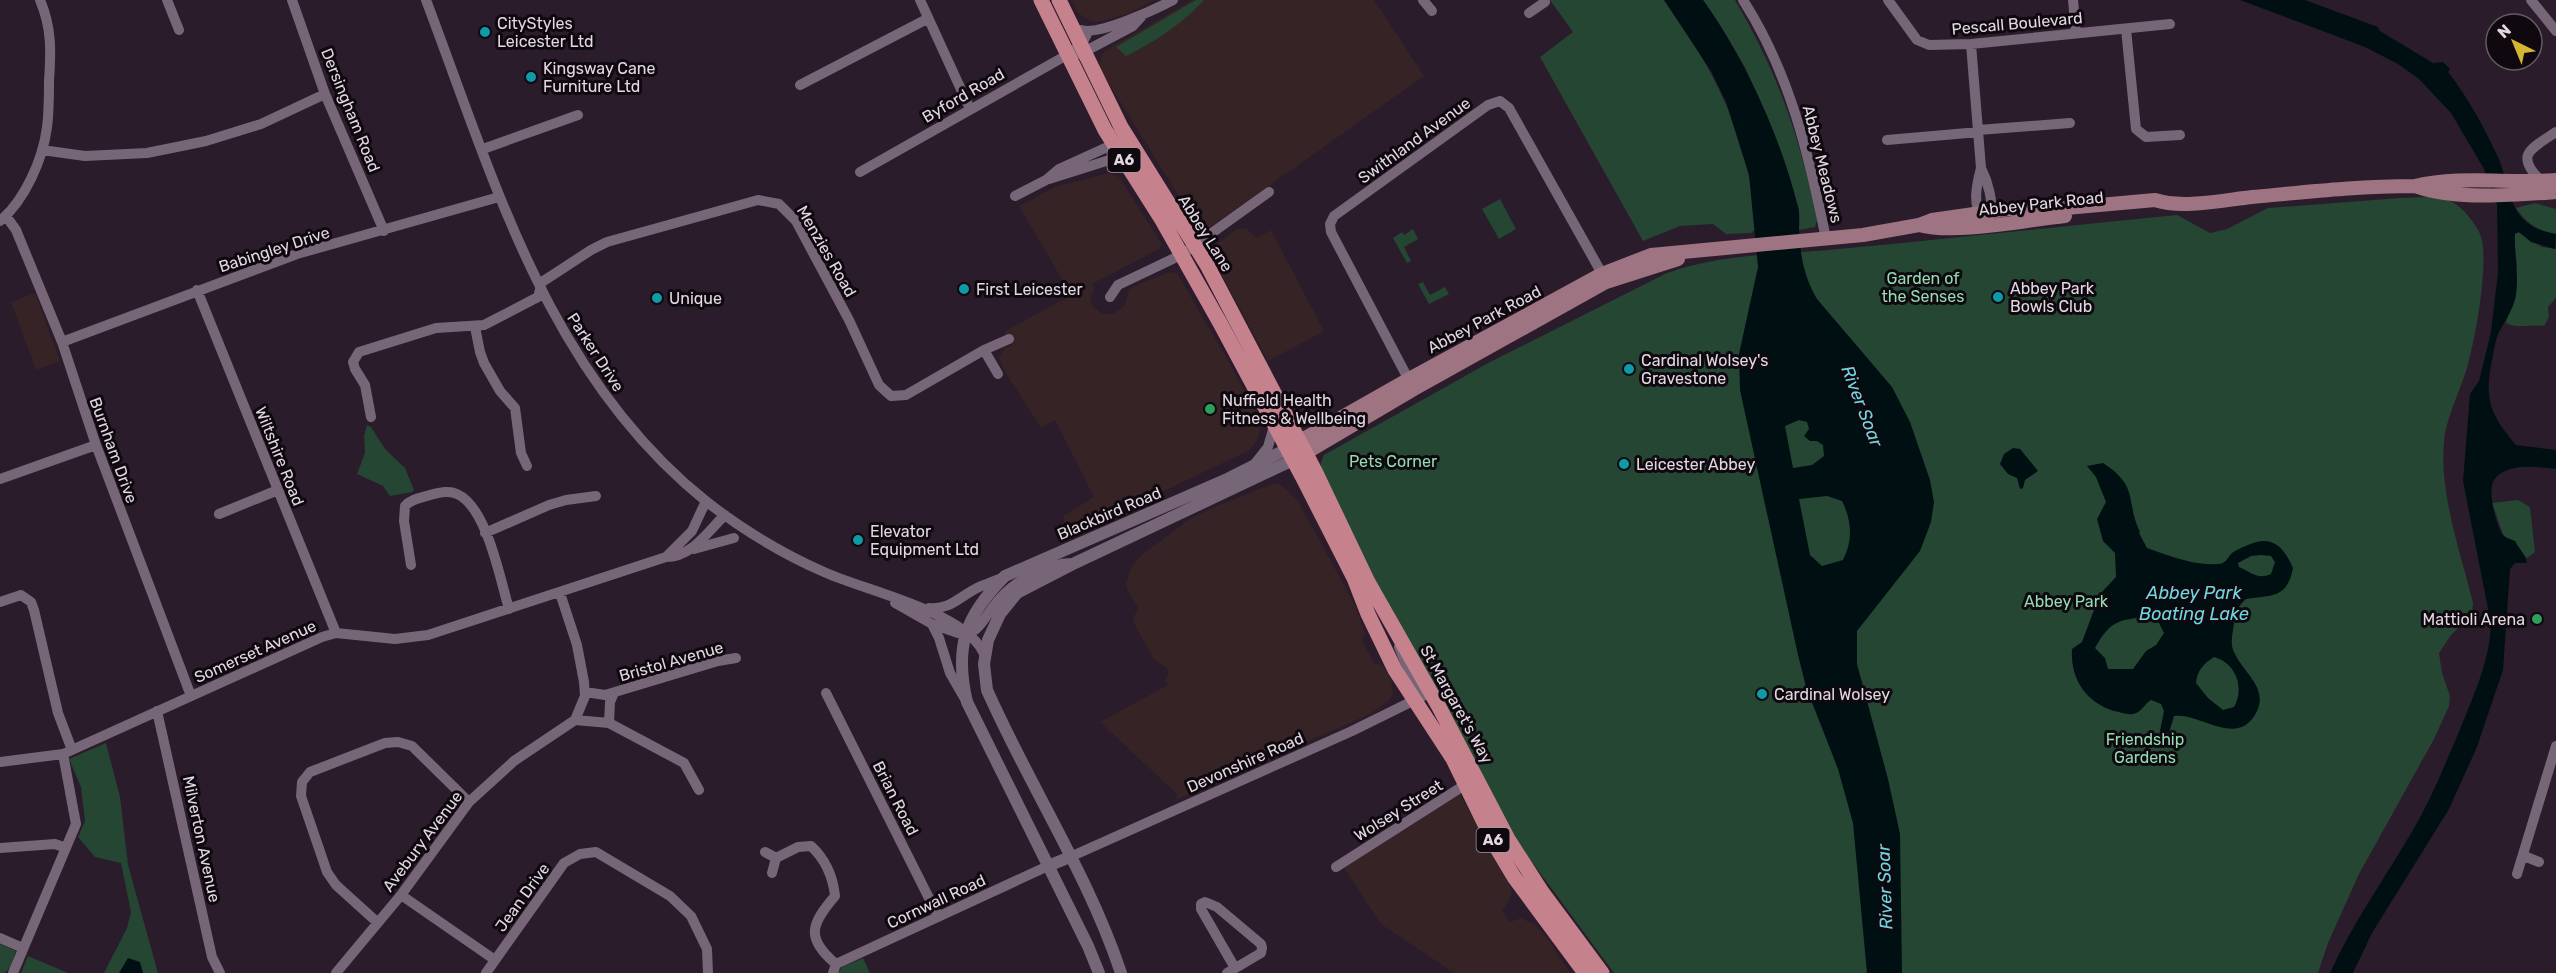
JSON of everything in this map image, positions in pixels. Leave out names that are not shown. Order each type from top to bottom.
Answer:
[{"type":"main road","name":"Abbey Lane","points":[[1041,0],[1080,47],[1080,71],[1089,97],[1220,323],[1274,426],[1296,451]]},
{"type":"main road","name":"Abbey Lane","points":[[1059,0],[1120,128],[1142,159],[1177,220],[1196,246],[1296,451]]},
{"type":"main road","name":"Abbey Park Road","points":[[2526,188],[2541,181],[2556,180]]},
{"type":"main road","name":"Abbey Park Road","points":[[1296,451],[1411,384],[1604,278],[1708,249],[1826,239],[1919,225],[1932,220],[2155,200],[2166,204],[2309,191],[2415,186],[2431,191],[2473,187],[2526,188],[2556,192]]},
{"type":"main road","name":"St Margaret's Way","points":[[1296,451],[1431,692],[1472,781],[1496,845],[1514,877],[1585,973]]},
{"type":"main road","name":"St Margaret's Way","points":[[1296,451],[1382,645],[1414,699],[1472,781],[1526,869],[1602,973]]},
{"type":"street","points":[[3,218],[27,185],[42,150],[47,128],[51,39],[47,17],[40,0]]},
{"type":"street","points":[[167,0],[179,30]]},
{"type":"street","name":"Dersingham Road","points":[[292,0],[325,94],[384,231]]},
{"type":"street","name":"Parker Drive","points":[[426,0],[499,197],[540,290],[580,361],[600,390],[642,439],[706,501],[725,515],[800,561],[953,622],[977,641],[985,657]]},
{"type":"street","points":[[920,0],[970,109]]},
{"type":"street","points":[[1080,47],[1173,0]]},
{"type":"street","points":[[1424,0],[1432,11]]},
{"type":"street","name":"Abbey Meadows","points":[[1743,0],[1775,60],[1792,102],[1806,146],[1826,239]]},
{"type":"street","points":[[2073,0],[2076,33]]},
{"type":"street","points":[[2531,0],[2556,31]]},
{"type":"street","name":"Pescall Boulevard","points":[[1892,1],[1921,43],[1929,45],[1971,44],[2170,24]]},
{"type":"street","points":[[1080,47],[1133,26],[1142,16]]},
{"type":"street","points":[[800,85],[927,19]]},
{"type":"street","points":[[2126,29],[2136,129],[2146,137],[2180,135]]},
{"type":"street","points":[[1971,44],[1981,168],[1976,187],[1985,216]]},
{"type":"street","name":"Byford Road","points":[[860,172],[1080,47]]},
{"type":"street","points":[[42,150],[85,156],[147,153],[206,141],[261,124],[325,94]]},
{"type":"street","name":"Swithland Avenue","points":[[1411,384],[1330,232],[1331,220],[1488,105],[1500,101],[1509,108],[1604,278]]},
{"type":"street","points":[[483,149],[578,115]]},
{"type":"street","points":[[1887,140],[2070,123]]},
{"type":"street","points":[[1119,149],[1120,128]]},
{"type":"street","points":[[2541,181],[2528,167],[2527,156],[2529,150],[2556,132]]},
{"type":"street","points":[[1119,149],[1142,159]]},
{"type":"street","points":[[1016,196],[1046,180],[1080,171],[1119,149]]},
{"type":"street","points":[[1110,297],[1118,285],[1196,246],[1269,192]]},
{"type":"street","name":"Babingley Drive","points":[[62,342],[297,254],[499,197]]},
{"type":"street","name":"Menzies Road","points":[[540,290],[542,282],[607,242],[737,205],[765,200],[779,204],[796,221],[885,392],[898,397],[906,395],[984,350],[1008,339]]},
{"type":"street","name":"Burnham Drive","points":[[3,218],[16,230],[62,342],[96,446],[191,696]]},
{"type":"street","name":"Wiltshire Road","points":[[197,290],[336,633]]},
{"type":"street","points":[[371,417],[365,385],[353,362],[359,352],[436,328],[475,327],[497,319],[537,297],[540,290]]},
{"type":"street","points":[[475,327],[484,363],[501,391],[515,408],[521,453],[527,466]]},
{"type":"street","points":[[984,350],[998,374]]},
{"type":"street","points":[[1253,466],[1268,447],[1274,426]]},
{"type":"street","points":[[0,479],[96,446]]},
{"type":"street","name":"Blackbird Road","points":[[1099,973],[1088,946],[967,702],[961,676],[960,655],[968,632],[986,596],[1005,576],[1253,466],[1296,451]]},
{"type":"street","name":"Blackbird Road","points":[[1121,973],[1113,948],[1070,857],[987,690],[985,657],[988,640],[996,622],[1017,593],[1296,451]]},
{"type":"street","points":[[219,514],[278,490]]},
{"type":"street","points":[[411,565],[403,512],[405,506],[409,502],[439,492],[455,493],[471,503],[485,533],[509,609]]},
{"type":"street","points":[[485,533],[549,505],[596,496]]},
{"type":"street","name":"Somerset Avenue","points":[[666,557],[692,531],[706,501]]},
{"type":"street","name":"Somerset Avenue","points":[[690,550],[725,515]]},
{"type":"street","points":[[1122,525],[1127,539]]},
{"type":"street","name":"Somerset Avenue","points":[[0,762],[67,752],[309,642],[336,633],[395,639],[412,638],[509,609],[666,557],[677,557],[690,550],[734,538]]},
{"type":"street","name":"Blackbird Road","points":[[968,632],[981,625],[993,606],[1020,581],[1062,562],[1075,563]]},
{"type":"street","name":"Parker Drive","points":[[916,606],[939,609],[1005,576]]},
{"type":"street","points":[[560,592],[577,645],[585,692]]},
{"type":"street","points":[[0,602],[21,595],[31,602],[63,732],[76,824],[13,973]]},
{"type":"street","name":"Parker Drive","points":[[887,596],[903,609],[932,624],[952,631],[968,632]]},
{"type":"street","points":[[1392,623],[1399,651],[1418,692],[1414,699]]},
{"type":"street","points":[[932,624],[950,673],[967,702]]},
{"type":"street","name":"Bristol Avenue","points":[[585,692],[605,695],[614,693],[718,661],[736,658]]},
{"type":"street","name":"Avebury Avenue","points":[[336,973],[401,895],[469,802],[514,761],[575,720],[583,706],[585,692]]},
{"type":"street","name":"Devonshire Road","points":[[1070,857],[1342,736],[1431,692]]},
{"type":"street","name":"Bristol Avenue","points":[[609,723],[610,702],[614,693]]},
{"type":"street","name":"Brian Road","points":[[826,693],[938,916]]},
{"type":"street","name":"Milverton Avenue","points":[[157,711],[213,957],[220,973]]},
{"type":"street","points":[[575,720],[609,723],[684,763],[699,790]]},
{"type":"street","points":[[378,923],[336,885],[327,872],[301,796],[302,782],[310,772],[385,743],[398,742],[412,746],[469,802]]},
{"type":"street","points":[[2517,874],[2556,747]]},
{"type":"street","name":"Wolsey Street","points":[[1336,867],[1472,781]]},
{"type":"street","points":[[0,848],[55,844],[66,848]]},
{"type":"street","points":[[772,873],[776,858],[798,847],[811,846],[821,855],[834,885],[835,896],[815,922],[814,938],[834,968]]},
{"type":"street","name":"Jean Drive","points":[[486,973],[564,863],[580,854],[596,852],[670,896],[691,916],[707,949],[708,973]]},
{"type":"street","points":[[765,852],[776,858]]},
{"type":"street","points":[[2524,856],[2540,862]]},
{"type":"street","points":[[1048,866],[1070,857]]},
{"type":"street","name":"Cornwall Road","points":[[834,968],[938,916],[1048,866]]},
{"type":"street","points":[[401,895],[495,960]]},
{"type":"street","points":[[1205,902],[1217,907],[1261,944],[1261,953],[1231,971],[1201,909],[1201,904],[1205,902]]},
{"type":"street","points":[[0,938],[23,948]]},
{"type":"shaded area","points":[[1071,0],[1154,0],[1128,14],[1096,22],[1078,13]]},
{"type":"shaded area","points":[[1192,0],[1374,0],[1424,76],[1202,233],[1099,68],[1101,56],[1106,50]]},
{"type":"shaded area","points":[[1108,173],[1119,177],[1162,244],[1159,249],[1092,284],[1094,289],[1090,300],[1092,305],[1102,314],[1113,314],[1125,305],[1129,290],[1134,286],[1170,272],[1177,273],[1229,362],[1258,417],[1260,430],[1250,450],[1069,536],[1063,516],[1094,497],[1055,420],[1041,428],[1004,370],[999,357],[1005,348],[1012,345],[1004,332],[1071,295],[1019,206],[1055,187]]},
{"type":"shaded area","points":[[1246,228],[1257,238],[1271,230],[1324,331],[1268,361],[1211,255],[1214,246],[1237,229]]},
{"type":"shaded area","points":[[35,293],[60,361],[36,370],[11,302]]},
{"type":"shaded area","points":[[1275,483],[1281,485],[1298,501],[1356,607],[1365,634],[1362,640],[1374,663],[1383,666],[1391,679],[1393,693],[1389,701],[1370,714],[1176,800],[1177,794],[1100,722],[1168,685],[1166,681],[1169,670],[1153,658],[1134,623],[1133,617],[1139,609],[1126,585],[1129,573],[1133,564],[1143,554],[1190,519]]},
{"type":"shaded area","points":[[1460,794],[1512,890],[1509,901],[1502,910],[1510,922],[1521,918],[1536,925],[1570,973],[1454,973],[1381,924],[1344,868]]},
{"type":"green space","points":[[1196,0],[1204,0],[1177,25],[1147,45],[1126,56],[1116,47]]},
{"type":"green space","points":[[1550,0],[1664,0],[1699,53],[1727,107],[1746,165],[1756,229],[1751,233],[1726,234],[1713,224],[1680,226],[1643,241],[1540,57],[1573,32]]},
{"type":"green space","points":[[1703,0],[1735,0],[1764,54],[1795,133],[1817,220],[1815,227],[1799,230],[1799,210],[1778,145],[1745,67]]},
{"type":"green space","name":"Abbey Park","points":[[2435,197],[2454,203],[2472,221],[2480,234],[2483,245],[2483,277],[2475,333],[2466,370],[2445,432],[2443,462],[2452,523],[2473,603],[2472,615],[2451,635],[2439,653],[2442,673],[2450,696],[2449,706],[2434,739],[2359,874],[2328,943],[2318,973],[1614,973],[1518,843],[1379,589],[1321,470],[1324,455],[1490,362],[1667,273],[1688,266],[1730,258],[2177,215],[2210,233],[2227,229],[2268,208]]},
{"type":"green space","points":[[1500,199],[1516,229],[1499,239],[1482,209]]},
{"type":"green space","points":[[2535,203],[2556,209],[2556,234],[2533,226],[2516,208]]},
{"type":"green space","points":[[1413,229],[1418,239],[1404,247],[1411,261],[1407,263],[1393,238]]},
{"type":"green space","points":[[2516,231],[2542,247],[2556,249],[2556,298],[2548,307],[2549,317],[2544,326],[2515,326],[2506,323],[2517,266],[2514,237]]},
{"type":"green space","points":[[1423,282],[1430,295],[1445,287],[1449,294],[1429,304],[1418,284]]},
{"type":"green space","points":[[367,425],[371,427],[385,449],[405,468],[414,490],[412,492],[390,496],[383,486],[357,474],[365,453],[364,436]]},
{"type":"green space","points":[[2518,500],[2530,507],[2535,552],[2527,558],[2518,549],[2515,541],[2504,537],[2492,503]]},
{"type":"green space","points":[[106,743],[120,797],[128,865],[158,973],[104,973],[127,928],[131,912],[121,863],[95,857],[78,837],[85,821],[81,787],[69,759]]},
{"type":"green space","points":[[0,944],[16,951],[11,966],[5,973],[0,973]]},
{"type":"green space","points":[[28,956],[68,973],[21,973]]},
{"type":"green space","points":[[863,958],[870,973],[838,973],[842,967]]},
{"type":"water","name":"River Soar","points":[[1664,0],[1703,0],[1733,47],[1772,126],[1791,181],[1799,210],[1802,257],[1813,291],[1817,299],[1892,387],[1910,422],[1930,480],[1934,502],[1931,522],[1920,551],[1857,631],[1857,664],[1888,779],[1900,834],[1902,973],[1867,973],[1853,823],[1838,769],[1806,687],[1740,390],[1739,354],[1758,267],[1749,175],[1726,102],[1711,71]],"holes":[[[1799,420],[1807,422],[1809,429],[1804,436],[1810,441],[1817,441],[1823,445],[1824,456],[1812,465],[1793,468],[1785,426]],[[1827,496],[1842,501],[1848,516],[1850,538],[1843,560],[1822,566],[1810,555],[1799,499]]]},
{"type":"water","points":[[2240,0],[2305,0],[2378,27],[2380,31],[2433,63],[2443,62],[2450,69],[2448,72],[2468,101],[2492,144],[2518,212],[2534,227],[2556,234],[2555,249],[2531,242],[2519,232],[2515,234],[2516,295],[2496,338],[2490,374],[2491,406],[2500,424],[2516,445],[2556,450],[2556,469],[2523,467],[2506,470],[2494,480],[2492,485],[2493,508],[2500,530],[2504,536],[2515,541],[2527,563],[2515,563],[2510,569],[2503,670],[2477,747],[2449,809],[2372,933],[2353,973],[2330,973],[2359,918],[2428,802],[2474,695],[2488,648],[2491,624],[2463,481],[2470,394],[2479,381],[2491,332],[2498,272],[2497,205],[2484,169],[2451,113],[2419,79],[2398,64],[2365,47]]},
{"type":"water","points":[[2013,448],[2020,449],[2038,471],[2025,480],[2023,488],[2020,489],[2017,478],[2008,474],[2000,464],[2004,454]]},
{"type":"water","name":"Abbey Park Boating Lake","points":[[2103,463],[2122,480],[2130,495],[2139,533],[2147,548],[2182,560],[2209,564],[2223,563],[2234,552],[2256,542],[2276,544],[2286,554],[2293,568],[2287,585],[2277,594],[2246,599],[2235,616],[2233,650],[2254,681],[2260,703],[2249,722],[2240,728],[2219,727],[2185,716],[2174,716],[2169,733],[2160,731],[2164,711],[2161,704],[2151,700],[2136,713],[2131,714],[2114,711],[2095,702],[2081,688],[2074,670],[2072,649],[2082,642],[2100,594],[2116,577],[2115,553],[2103,541],[2097,519],[2106,502],[2096,477],[2087,466]],"holes":[[[2251,556],[2271,556],[2275,562],[2271,574],[2258,576],[2239,567],[2238,563]],[[2149,617],[2159,623],[2164,633],[2156,645],[2146,651],[2133,669],[2108,669],[2105,658],[2095,648],[2100,639],[2116,623]],[[2214,657],[2222,660],[2233,670],[2239,692],[2234,707],[2223,710],[2208,698],[2196,683],[2199,671]]]},
{"type":"water","points":[[128,958],[140,962],[143,973],[119,973]]},
{"type":"place","name":"CityStyles Leicester Ltd","points":[[485,32]]},
{"type":"place","name":"Kingsway Cane Furniture Ltd","points":[[531,77]]},
{"type":"place","name":"First Leicester","points":[[964,289]]},
{"type":"place","name":"Abbey Park Bowls Club","points":[[1998,297]]},
{"type":"place","name":"Unique","points":[[657,298]]},
{"type":"place","name":"Cardinal Wolsey's Gravestone","points":[[1629,369]]},
{"type":"place","name":"Nuffield Health Fitness & Wellbeing","points":[[1210,409]]},
{"type":"place","name":"Leicester Abbey","points":[[1624,464]]},
{"type":"place","name":"Elevator Equipment Ltd","points":[[858,540]]},
{"type":"place","name":"Mattioli Arena","points":[[2537,619]]},
{"type":"place","name":"Cardinal Wolsey","points":[[1762,694]]},
{"type":"park label","name":"Garden of the Senses","points":[[1923,287]]},
{"type":"park label","name":"Pets Corner","points":[[1393,461]]},
{"type":"park label","name":"Friendship Gardens","points":[[2145,748]]}]
